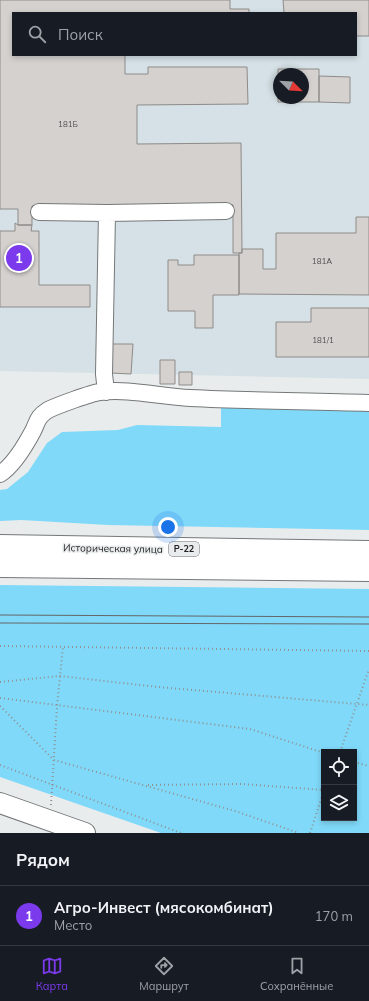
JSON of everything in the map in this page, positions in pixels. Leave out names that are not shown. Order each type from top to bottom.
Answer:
[{"type":"highway","name":"Историческая улица","points":[[0,546],[369,552]]},
{"type":"highway","name":"Историческая улица","points":[[0,566],[369,570]]},
{"type":"main road","points":[[0,803],[77,832]]},
{"type":"lane","points":[[39,212],[107,213],[226,211]]},
{"type":"lane","points":[[106,392],[104,374],[107,213]]},
{"type":"lane","points":[[0,474],[6,470],[17,456],[33,431],[39,416],[50,409],[98,392],[136,393],[200,399],[369,403]]},
{"type":"path","points":[[0,646],[369,651]]},
{"type":"path","points":[[53,785],[57,706],[63,647]]},
{"type":"path","points":[[341,749],[369,669]]},
{"type":"path","points":[[0,682],[60,676],[158,687],[369,706]]},
{"type":"path","points":[[0,698],[250,729],[321,752]]},
{"type":"path","points":[[0,706],[54,760],[235,811],[299,833]]},
{"type":"path","points":[[357,763],[369,766]]},
{"type":"path","points":[[0,765],[181,833]]},
{"type":"path","points":[[144,786],[242,784],[321,790]]},
{"type":"path","points":[[310,833],[321,799]]},
{"type":"shaded area","points":[[0,0],[369,0],[369,379],[0,371]]},
{"type":"shaded area","points":[[221,406],[369,408],[369,530],[108,525],[21,520],[0,521],[0,490],[7,489],[28,472],[47,443],[62,432],[118,430],[137,425],[221,427]]},
{"type":"shaded area","points":[[0,585],[369,589],[369,833],[161,833],[0,777]]},
{"type":"building","points":[[0,0],[230,0],[230,9],[249,9],[249,12],[12,12],[12,56],[125,56],[125,74],[148,74],[148,67],[247,67],[248,104],[137,105],[137,144],[241,143],[242,253],[233,253],[233,205],[32,206],[32,225],[18,225],[18,209],[0,209]]},
{"type":"building","points":[[283,0],[369,0],[369,36],[357,36],[357,12],[284,12]]},
{"type":"building","points":[[309,69],[319,69],[319,102],[309,102]]},
{"type":"building","points":[[319,76],[350,77],[350,103],[319,102]]},
{"type":"building","points":[[356,217],[369,217],[369,295],[239,294],[239,253],[242,253],[242,249],[263,249],[263,269],[276,269],[276,233],[356,233]]},
{"type":"building","points":[[15,223],[18,225],[32,225],[31,231],[39,231],[39,285],[90,285],[90,307],[0,307],[0,231],[15,231]]},
{"type":"building","points":[[194,255],[239,255],[239,295],[213,295],[213,328],[195,328],[195,311],[168,311],[168,260],[178,260],[178,265],[194,265]]},
{"type":"building","points":[[311,308],[369,308],[369,357],[276,357],[276,322],[311,322]]},
{"type":"building","points":[[112,344],[133,344],[131,374],[111,373]]},
{"type":"building","points":[[160,360],[175,360],[175,384],[160,384]]},
{"type":"building","points":[[179,372],[192,372],[192,385],[179,385]]},
{"type":"tram line","points":[[0,615],[369,617]]},
{"type":"tram line","points":[[0,623],[369,624]]},
{"type":"place","name":"Агро-Инвест (мясокомбинат)","points":[[19,258]]}]
